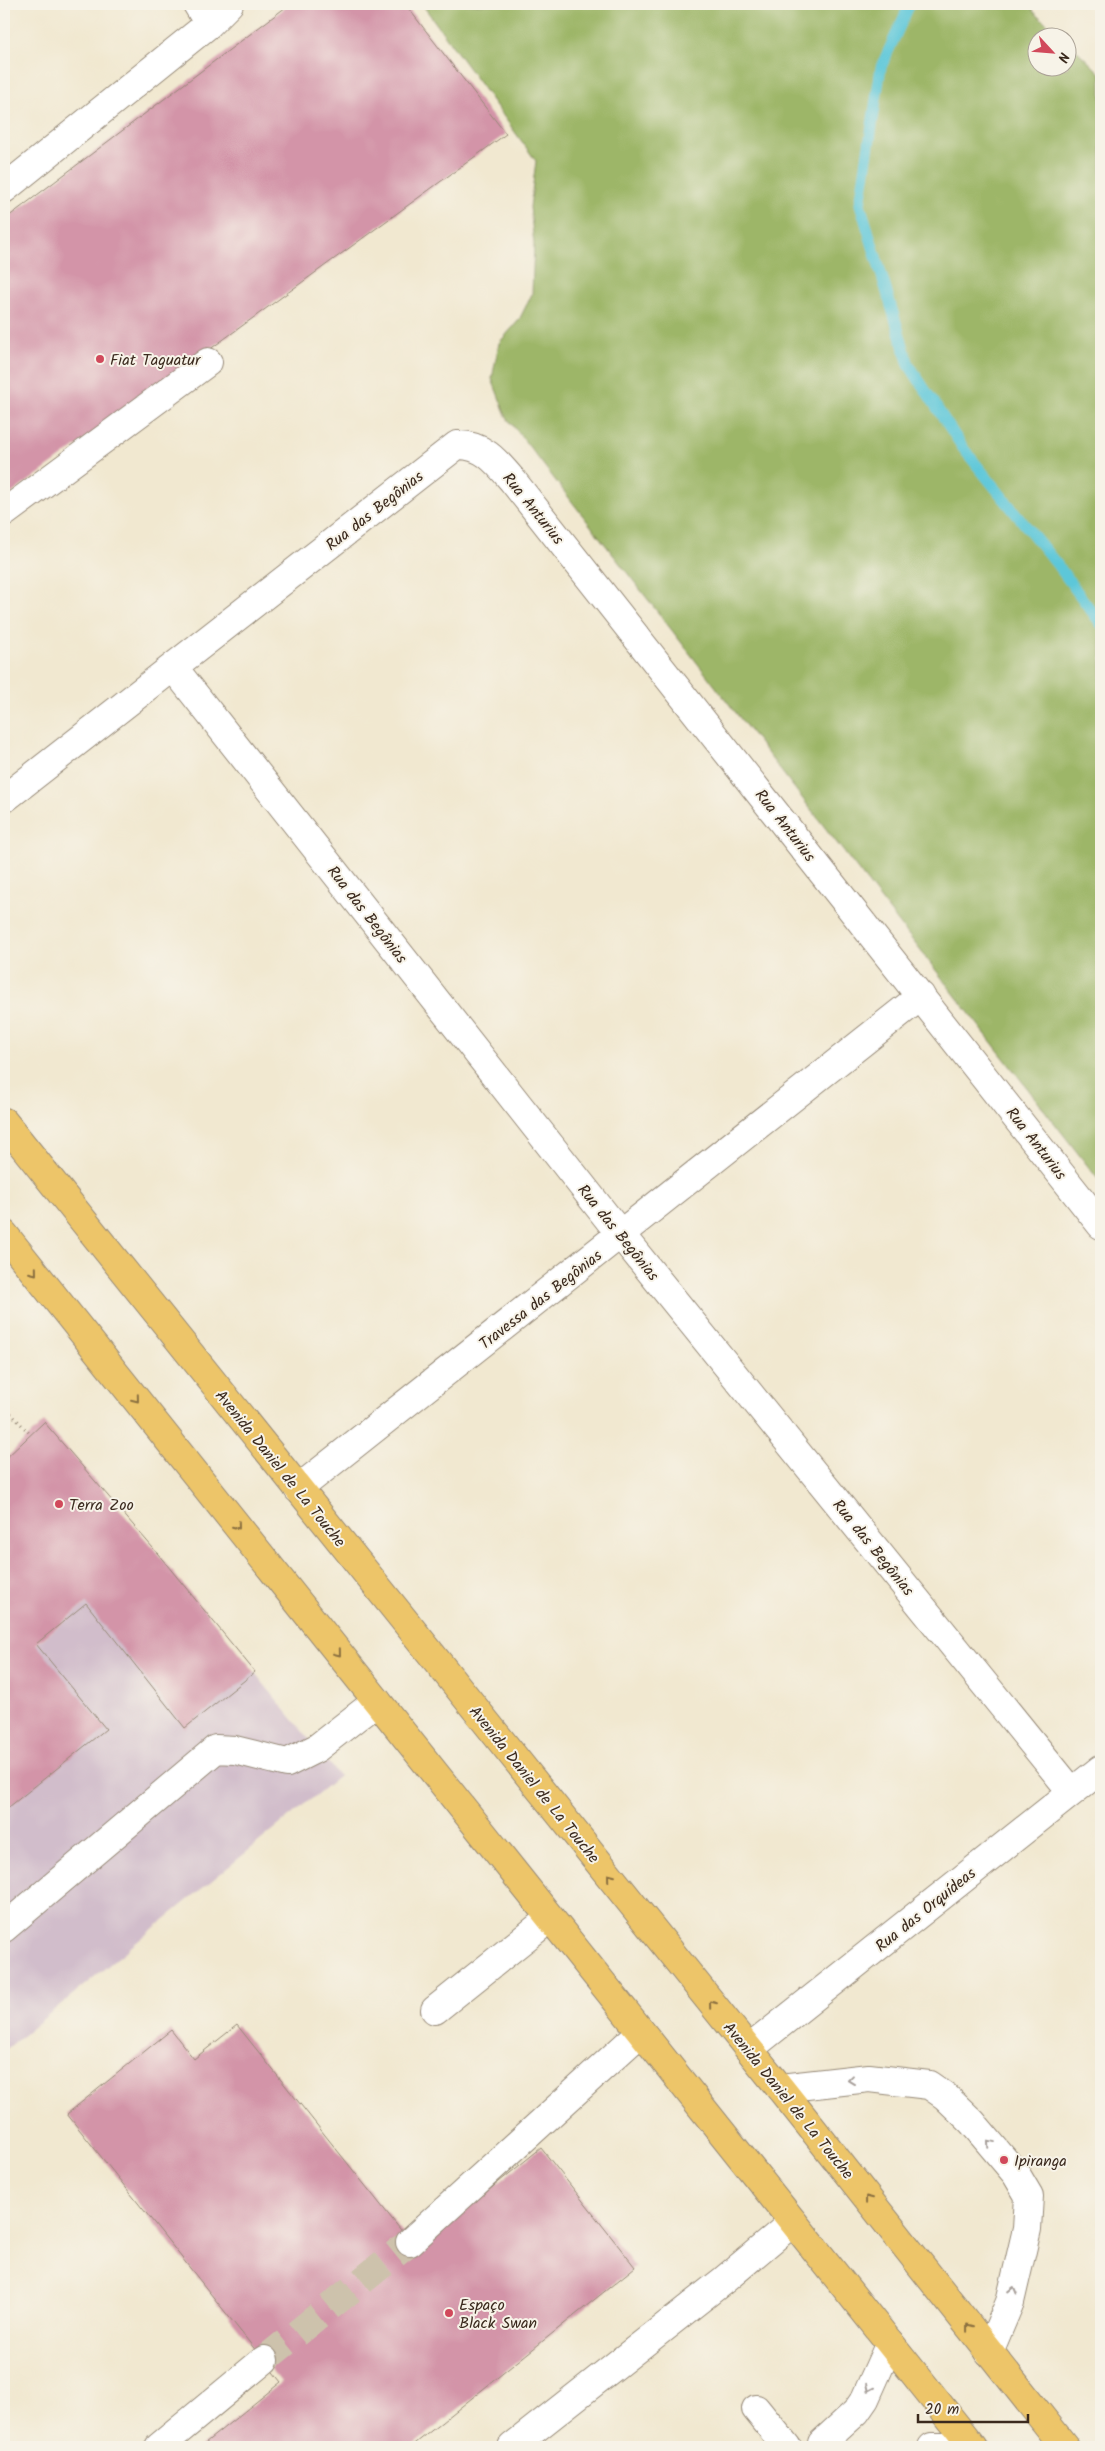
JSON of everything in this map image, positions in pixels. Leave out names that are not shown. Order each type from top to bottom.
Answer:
[{"type":"main road","name":"Avenida Daniel de La Touche","points":[[4,1122],[749,2049],[1065,2447]]},
{"type":"main road","points":[[4,1234],[973,2447]]},
{"type":"street","points":[[4,188],[203,14],[229,4]]},
{"type":"street","points":[[4,513],[208,362]]},
{"type":"street","name":"Rua das Begônias","points":[[4,799],[457,445]]},
{"type":"street","name":"Rua Anturius","points":[[457,445],[470,445],[483,450],[513,481],[1101,1225]]},
{"type":"street","name":"Rua das Begônias","points":[[173,667],[621,1235],[1072,1792]]},
{"type":"street","name":"Travessa das Begônias","points":[[298,1490],[921,996]]},
{"type":"street","points":[[4,1928],[216,1749],[235,1750],[287,1763],[316,1748],[377,1701]]},
{"type":"street","name":"Rua das Orquídeas","points":[[749,2049],[1101,1769]]},
{"type":"street","points":[[435,2010],[550,1918]]},
{"type":"street","points":[[410,2242],[641,2032]]},
{"type":"street","points":[[780,2088],[869,2078],[929,2085],[945,2096],[972,2122],[1016,2174],[1029,2196],[1027,2229],[1010,2302],[989,2352]]},
{"type":"street","points":[[512,2447],[716,2286],[793,2222]]},
{"type":"street","points":[[822,2443],[856,2412],[865,2399],[890,2343]]},
{"type":"street","points":[[159,2447],[264,2360]]},
{"type":"street","points":[[756,2408],[787,2447]]},
{"type":"street","points":[[932,2447],[957,2447]]},
{"type":"path","points":[[4,1406],[30,1435]]},
{"type":"shaded area","points":[[153,1548],[339,1776],[4,2051],[4,1671]]},
{"type":"green space","points":[[422,4],[1034,4],[1033,11],[1052,28],[1028,28],[1028,78],[1078,78],[1078,52],[1101,74],[1101,1183],[507,418],[492,379],[499,343],[519,320],[532,294],[534,244],[530,207],[536,161]]},
{"type":"building","name":"Fiat Taguatur","points":[[290,4],[405,4],[506,134],[4,499],[4,220]]},
{"type":"building","points":[[44,1422],[153,1548],[255,1672],[185,1728],[86,1603],[36,1644],[106,1729],[4,1811],[4,1460]]},
{"type":"building","points":[[237,2025],[416,2249],[541,2148],[635,2267],[411,2447],[200,2447],[281,2382],[67,2114],[171,2030],[194,2059]]},
{"type":"waterway","points":[[910,4],[881,67],[860,204],[909,365],[963,448],[1059,567],[1101,624]]},
{"type":"tunnel","points":[[264,2360],[410,2242]]},
{"type":"place","name":"Fiat Taguatur","points":[[100,359]]},
{"type":"place","name":"Terra Zoo","points":[[59,1504]]},
{"type":"place","name":"Ipiranga","points":[[1004,2160]]},
{"type":"place","name":"Espaço Black Swan","points":[[449,2313]]}]
